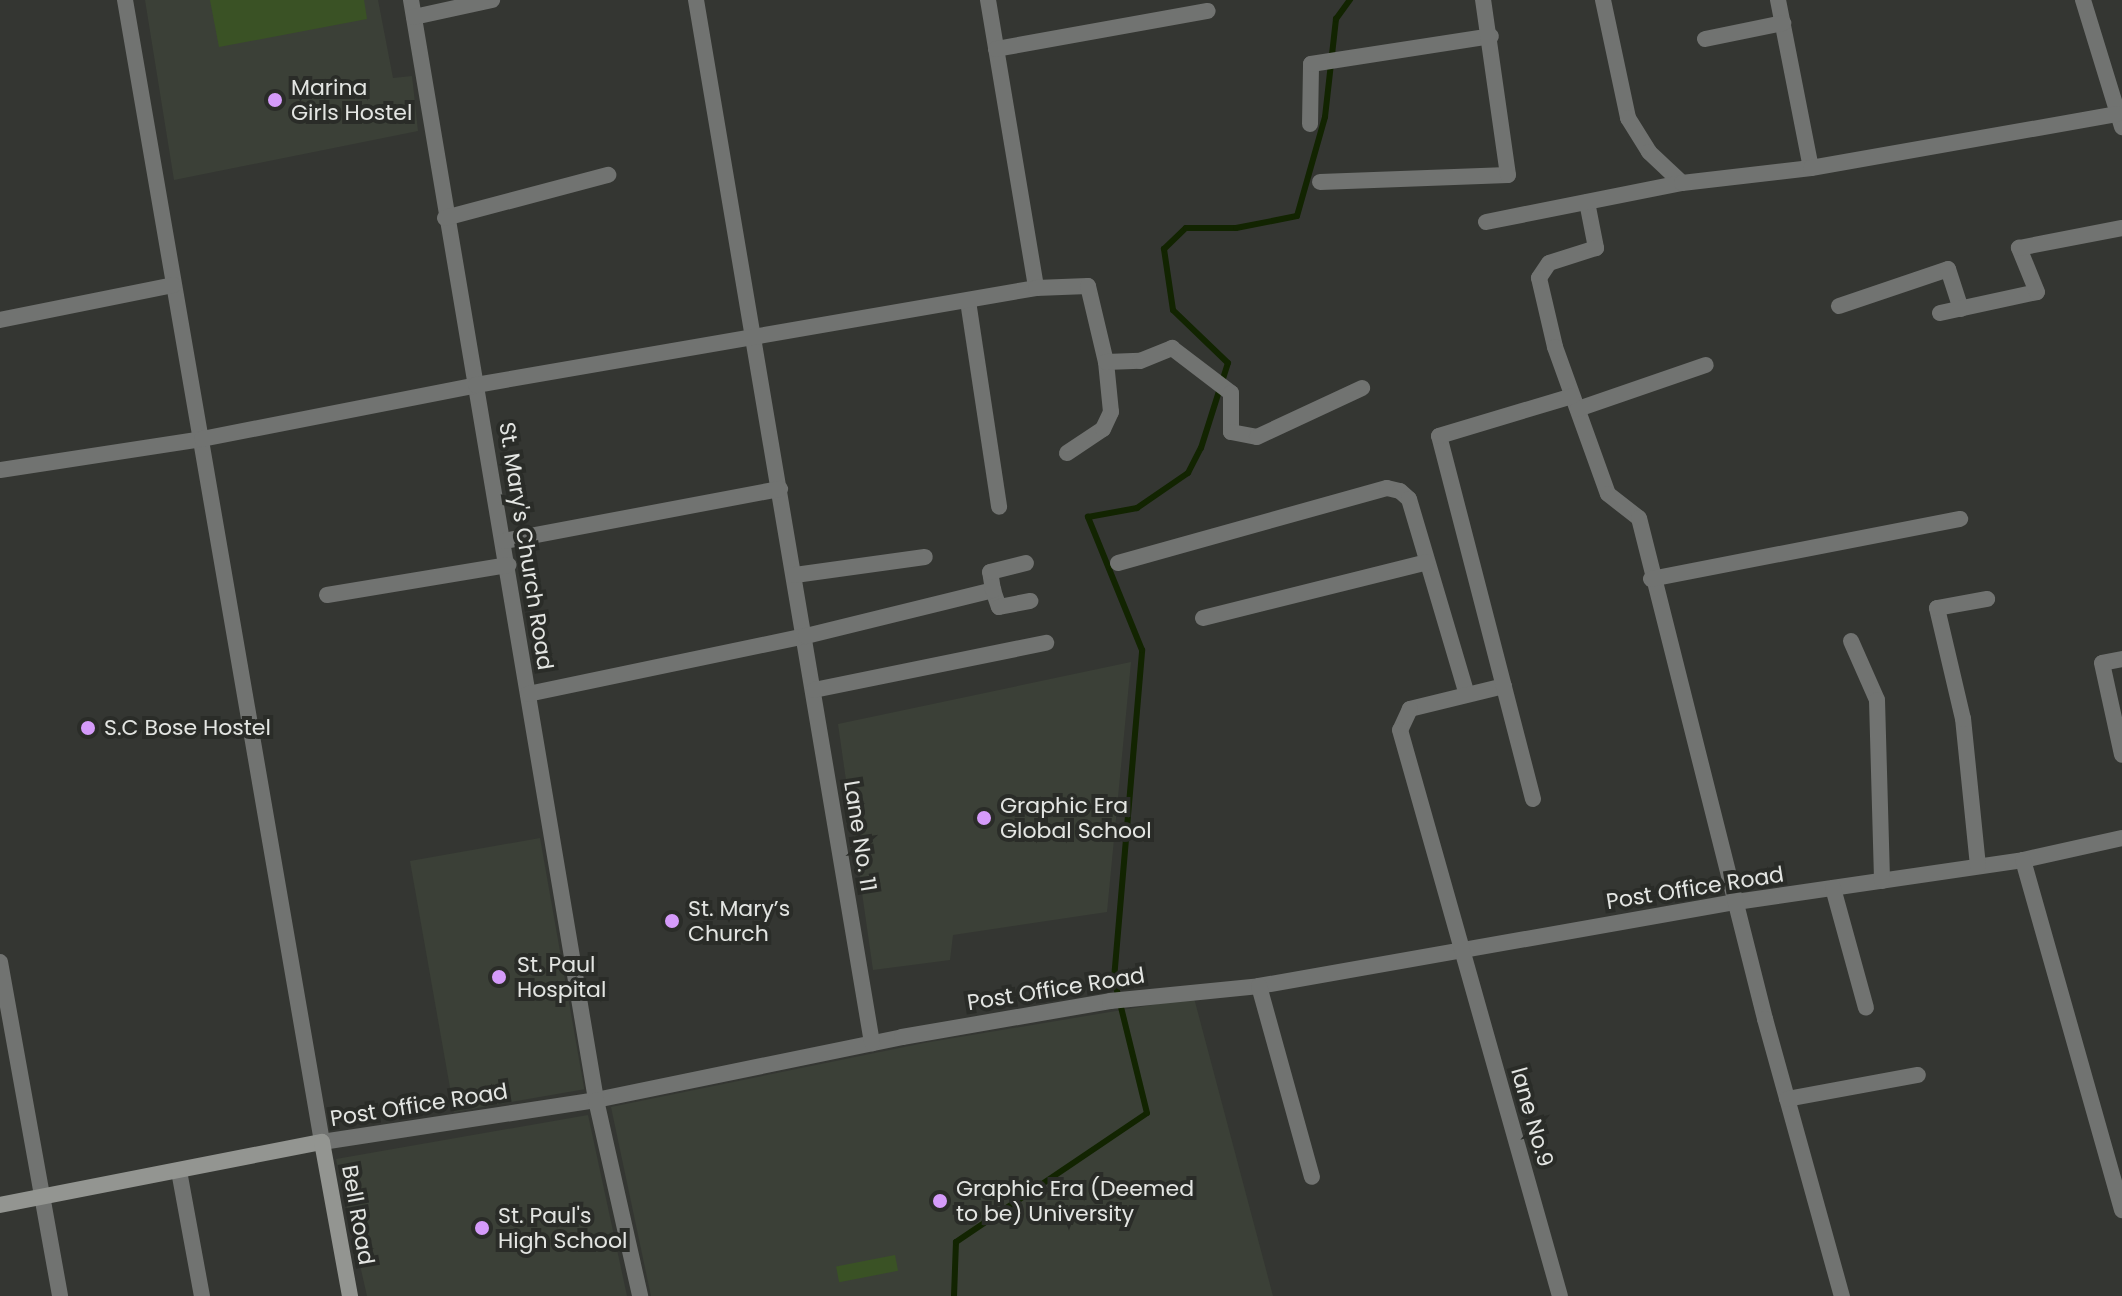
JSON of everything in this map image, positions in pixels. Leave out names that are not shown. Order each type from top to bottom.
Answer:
[{"type":"street","points":[[125,0],[322,1142]]},
{"type":"street","points":[[413,8],[492,0]]},
{"type":"street","name":"Lane No. 11","points":[[696,0],[806,636],[872,1043]]},
{"type":"street","points":[[988,0],[1036,288]]},
{"type":"street","points":[[1320,182],[1508,175],[1491,36],[1483,0]]},
{"type":"street","points":[[1603,0],[1628,118],[1649,152],[1682,183]]},
{"type":"street","points":[[1778,0],[1811,168]]},
{"type":"street","points":[[1486,222],[1682,183],[1811,168],[2119,121],[2083,0]]},
{"type":"street","name":"St. Mary's Church Road","points":[[413,8],[445,218],[509,565],[596,1100],[640,1296]]},
{"type":"street","points":[[996,49],[1208,11]]},
{"type":"street","points":[[1705,39],[1783,23]]},
{"type":"street","points":[[1310,124],[1311,64],[1491,36]]},
{"type":"street","points":[[445,218],[608,175]]},
{"type":"street","points":[[1587,202],[1596,248],[1549,263],[1539,278],[1575,402],[1608,494],[1639,518],[1651,579],[1787,1099],[1842,1296]]},
{"type":"street","points":[[1940,313],[2037,292],[2019,248],[2122,228]]},
{"type":"street","points":[[1839,306],[1948,269],[1961,309]]},
{"type":"street","points":[[0,320],[173,285]]},
{"type":"street","points":[[0,470],[202,439],[476,385],[1036,288],[1088,286],[1106,362],[1111,412],[1103,429],[1067,453]]},
{"type":"street","points":[[968,301],[999,507]]},
{"type":"street","points":[[1106,362],[1140,361],[1172,348],[1231,393],[1231,432],[1257,437],[1362,388]]},
{"type":"street","points":[[1533,799],[1439,436],[1706,365]]},
{"type":"street","points":[[1118,563],[1387,488],[1409,499],[1466,692],[1504,686]]},
{"type":"street","points":[[504,541],[780,489]]},
{"type":"street","points":[[1651,579],[1960,519]]},
{"type":"street","points":[[795,575],[925,557]]},
{"type":"street","points":[[1203,618],[1427,562]]},
{"type":"street","points":[[1026,563],[990,572],[999,607],[1030,601]]},
{"type":"street","points":[[327,595],[509,565]]},
{"type":"street","points":[[528,694],[806,636],[993,590]]},
{"type":"street","points":[[1978,866],[1963,719],[1937,608],[1987,599]]},
{"type":"street","points":[[1851,641],[1877,700],[1882,881]]},
{"type":"street","points":[[814,690],[1046,643]]},
{"type":"street","points":[[2122,659],[2102,663],[2122,755]]},
{"type":"street","name":"lane No.9","points":[[1466,692],[1410,709],[1400,723],[1560,1296]]},
{"type":"street","name":"Post Office Road","points":[[0,1205],[322,1142],[596,1100],[872,1043],[1110,1001],[1259,986],[1736,902],[2023,860],[2122,838]]},
{"type":"street","points":[[2023,860],[2122,1210]]},
{"type":"street","points":[[1833,888],[1866,1008]]},
{"type":"street","points":[[0,962],[60,1296]]},
{"type":"street","points":[[1259,986],[1312,1177]]},
{"type":"street","points":[[1787,1099],[1918,1075]]},
{"type":"street","name":"Bell Road","points":[[322,1142],[350,1296]]},
{"type":"street","points":[[179,1171],[202,1296]]},
{"type":"shaded area","points":[[145,0],[378,0],[393,78],[412,76],[418,131],[174,180]]},
{"type":"shaded area","name":"Graphic Era Global School","points":[[1131,662],[1107,912],[953,935],[950,960],[873,970],[838,724]]},
{"type":"shaded area","name":"St. Paul Hospital","points":[[540,838],[584,1089],[454,1112],[410,861]]},
{"type":"shaded area","name":"Graphic Era (Deemed to be) University","points":[[1194,998],[1273,1296],[651,1296],[611,1107],[924,1043]]},
{"type":"shaded area","name":"St. Paul's High School","points":[[588,1115],[627,1296],[367,1296],[336,1159]]},
{"type":"green space","points":[[210,0],[364,0],[367,19],[219,47]]},
{"type":"green space","points":[[895,1255],[898,1271],[839,1282],[836,1266]]},
{"type":"waterway","points":[[954,1296],[956,1242],[1147,1113],[1114,979],[1142,650],[1088,517],[1137,508],[1188,473],[1201,448],[1228,363],[1173,310],[1164,249],[1186,228],[1236,228],[1297,216],[1325,117],[1336,19],[1350,0]]},
{"type":"place","name":"Marina Girls Hostel","points":[[275,100]]},
{"type":"place","name":"S.C Bose Hostel","points":[[88,728]]},
{"type":"place","name":"Graphic Era Global School","points":[[984,818]]},
{"type":"place","name":"St. Mary’s Church","points":[[672,921]]},
{"type":"place","name":"St. Paul Hospital","points":[[499,977]]},
{"type":"place","name":"Graphic Era (Deemed to be) University","points":[[940,1201]]},
{"type":"place","name":"St. Paul's High School","points":[[482,1228]]}]
